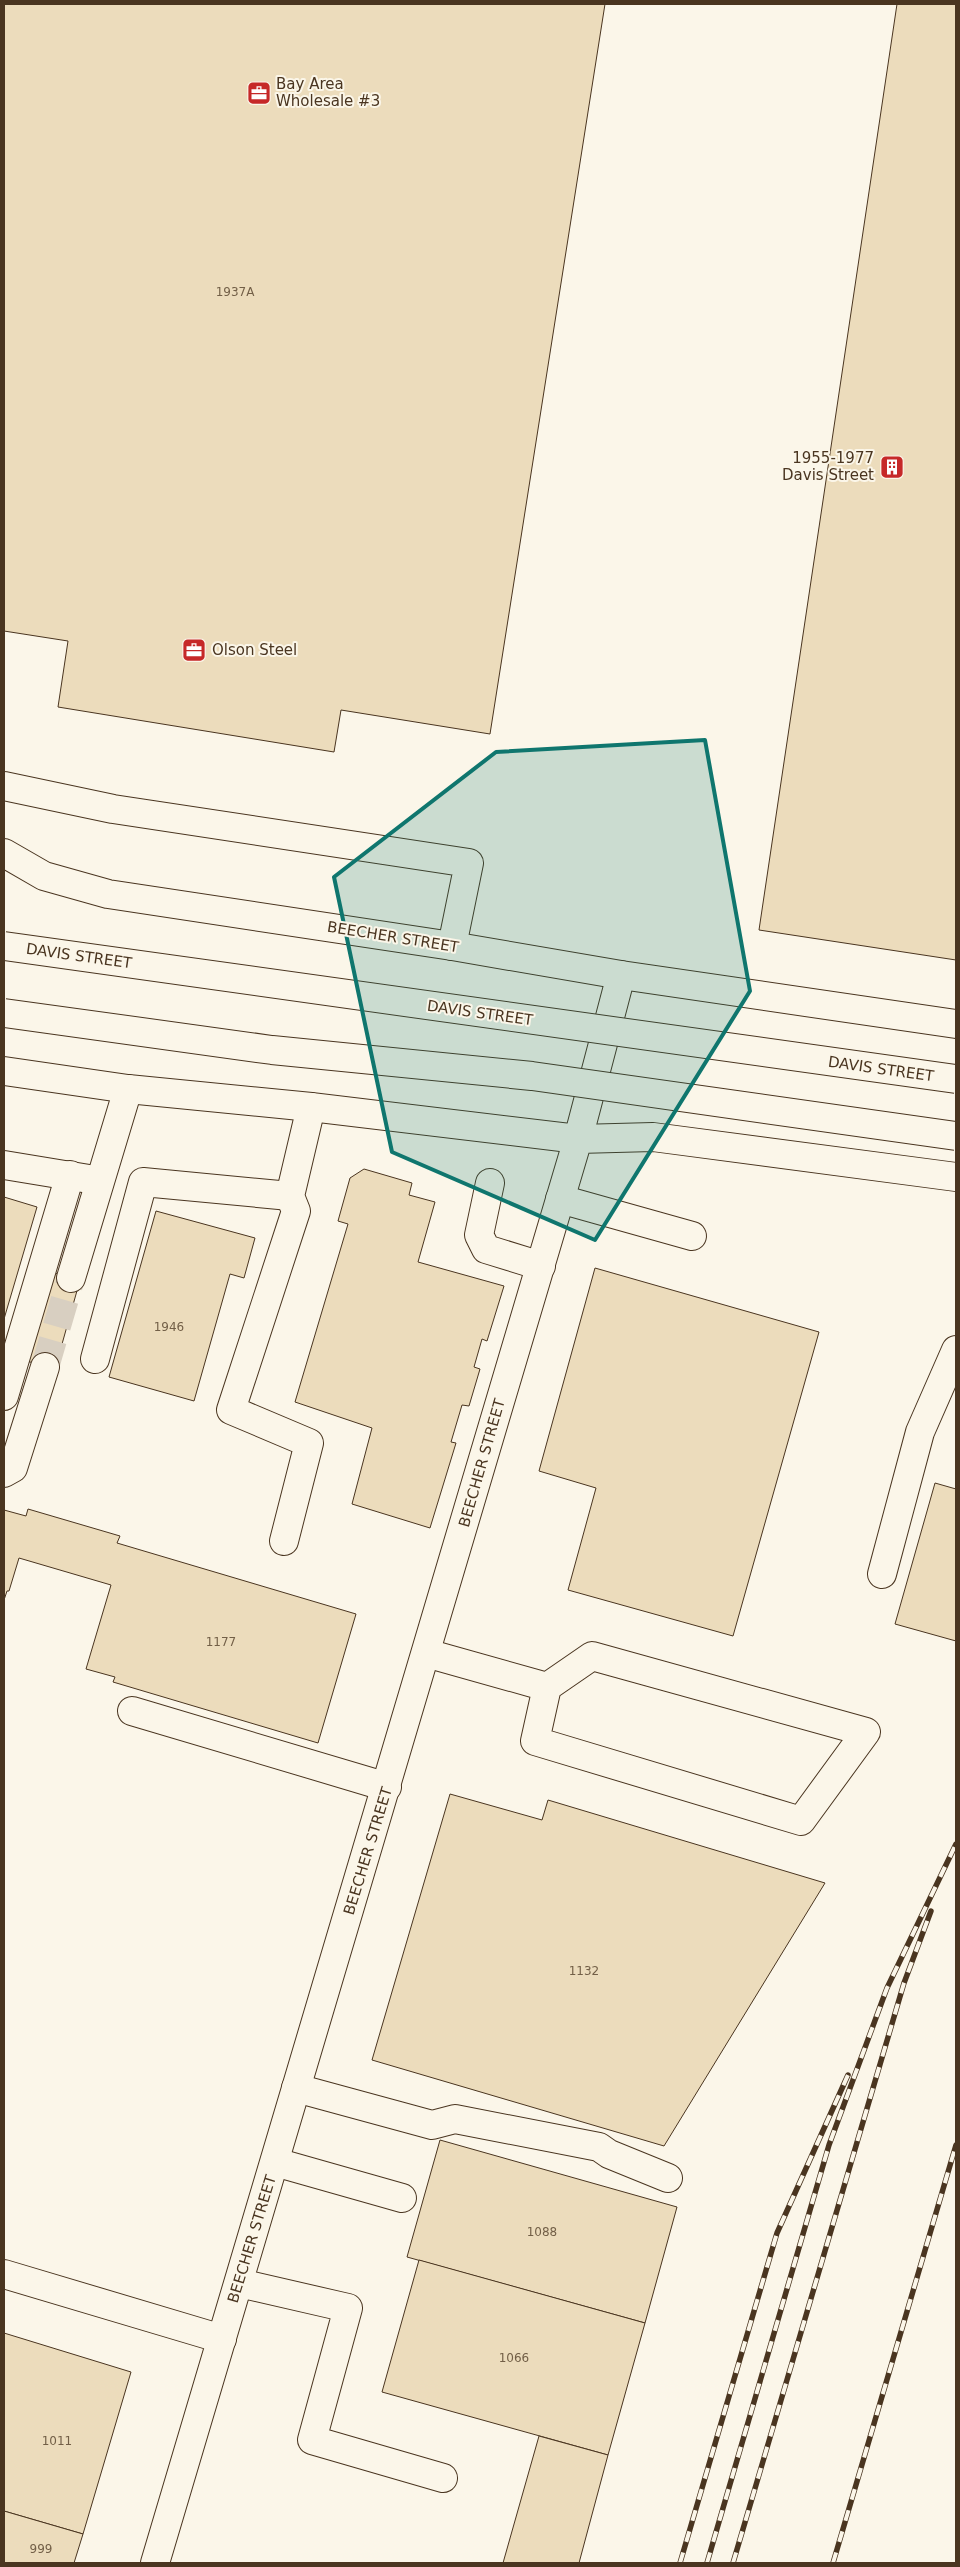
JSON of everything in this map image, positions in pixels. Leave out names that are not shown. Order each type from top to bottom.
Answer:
[{"type":"street","points":[[4,786],[113,809],[469,863],[452,946]]},
{"type":"street","name":"BEECHER STREET","points":[[4,853],[44,876],[108,894],[452,946],[620,975],[578,1139],[541,1266],[155,2563]]},
{"type":"street","name":"DAVIS STREET","points":[[4,946],[956,1079]]},
{"type":"street","points":[[620,975],[956,1024]]},
{"type":"street","points":[[4,1013],[272,1050],[532,1076],[956,1136]]},
{"type":"street","points":[[4,1072],[128,1089],[311,1107],[578,1139],[653,1137],[956,1177]]},
{"type":"street","points":[[71,1278],[128,1089]]},
{"type":"street","points":[[284,1541],[309,1443],[231,1410],[296,1211],[290,1196],[311,1107]]},
{"type":"street","points":[[4,1165],[100,1181]]},
{"type":"street","points":[[4,1396],[70,1175]]},
{"type":"street","points":[[95,1359],[143,1182],[290,1196]]},
{"type":"street","points":[[490,1183],[479,1235],[486,1250],[541,1266]]},
{"type":"street","points":[[560,1200],[692,1236]]},
{"type":"street","points":[[882,1574],[920,1432],[956,1350]]},
{"type":"street","points":[[4,1474],[13,1468],[45,1367]]},
{"type":"street","points":[[426,1653],[547,1687]]},
{"type":"street","points":[[592,1656],[866,1732],[801,1821],[535,1740],[547,1687],[592,1656]]},
{"type":"street","points":[[132,1711],[387,1788]]},
{"type":"street","points":[[296,2088],[432,2125],[455,2119],[599,2147],[609,2154],[668,2178]]},
{"type":"street","points":[[275,2162],[402,2198]]},
{"type":"street","points":[[4,2274],[222,2339]]},
{"type":"street","points":[[239,2283],[348,2308],[312,2440],[443,2478]]},
{"type":"highlighted area","points":[[705,740],[750,991],[595,1240],[392,1152],[334,877],[496,752]]},
{"type":"building","points":[[4,4],[605,4],[490,734],[341,710],[334,752],[58,707],[68,641],[4,631]]},
{"type":"building","name":"1955-1977 Davis Street","points":[[897,4],[956,4],[956,960],[759,930]]},
{"type":"building","points":[[364,1169],[412,1183],[409,1195],[435,1202],[418,1262],[504,1286],[487,1341],[482,1339],[474,1367],[480,1369],[469,1406],[462,1405],[451,1442],[456,1443],[430,1528],[352,1504],[372,1428],[295,1402],[348,1224],[338,1221],[350,1178]]},
{"type":"building","points":[[4,1197],[37,1207],[4,1319]]},
{"type":"building","points":[[156,1211],[255,1238],[244,1278],[230,1274],[194,1401],[109,1377]]},
{"type":"building","points":[[595,1268],[819,1332],[733,1636],[568,1590],[596,1488],[539,1471]]},
{"type":"building","points":[[48,1271],[80,1280],[55,1369],[23,1360]]},
{"type":"building","points":[[935,1483],[956,1489],[956,1641],[895,1624]]},
{"type":"building","points":[[28,1509],[120,1536],[117,1543],[356,1614],[318,1743],[113,1682],[115,1677],[86,1669],[111,1585],[19,1558],[9,1591],[7,1591],[4,1600],[4,1510],[26,1516]]},
{"type":"building","points":[[450,1794],[542,1820],[548,1800],[825,1883],[664,2146],[372,2060]]},
{"type":"building","points":[[440,2140],[677,2207],[645,2323],[407,2257]]},
{"type":"building","points":[[419,2260],[645,2323],[608,2455],[382,2392]]},
{"type":"building","points":[[4,2333],[131,2372],[83,2534],[4,2511]]},
{"type":"building","points":[[539,2436],[608,2455],[579,2563],[503,2563]]},
{"type":"building","points":[[4,2511],[83,2534],[74,2563],[4,2563]]},
{"type":"tunnel","points":[[45,1367],[71,1278]]},
{"type":"railway","points":[[707,2563],[829,2145],[887,1988],[956,1844]]},
{"type":"railway","points":[[733,2563],[904,1983],[931,1911]]},
{"type":"railway","points":[[680,2563],[777,2233],[848,2075]]},
{"type":"railway","points":[[833,2563],[956,2145]]},
{"type":"place","name":"Bay Area Wholesale #3","points":[[259,93]]},
{"type":"place","name":"1955-1977 Davis Street","points":[[892,467]]},
{"type":"place","name":"Olson Steel","points":[[194,650]]}]
